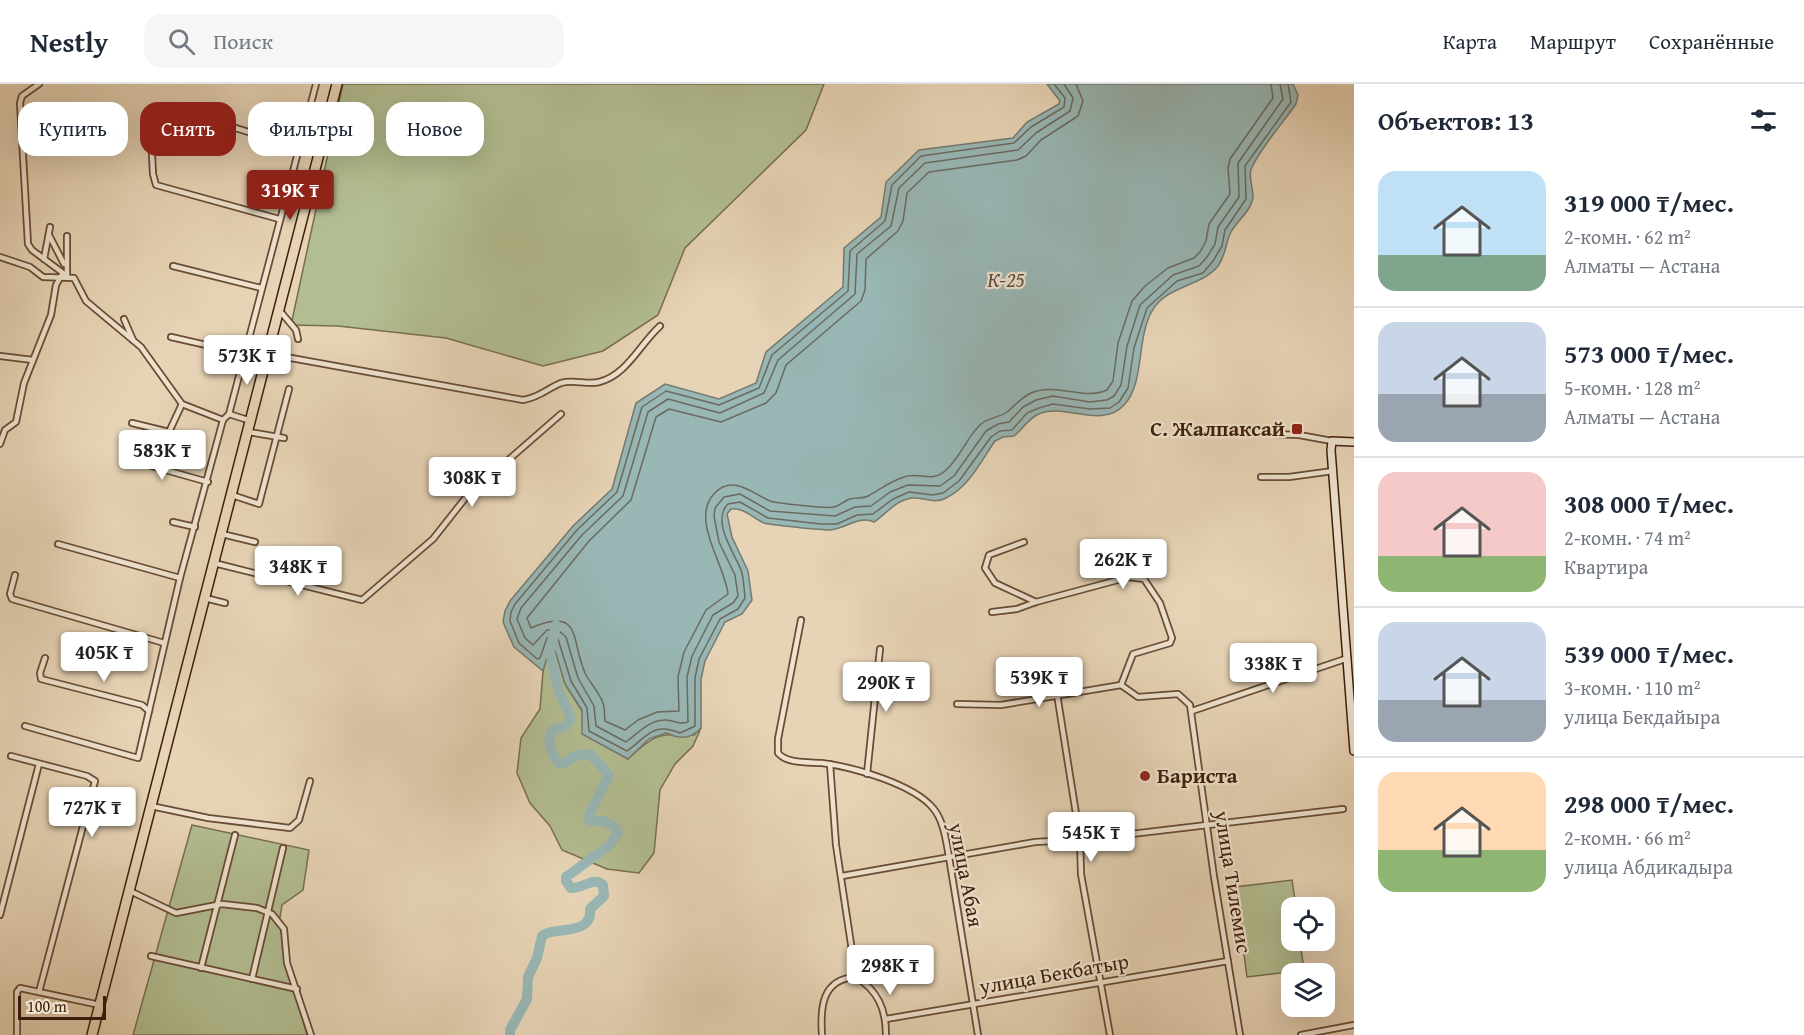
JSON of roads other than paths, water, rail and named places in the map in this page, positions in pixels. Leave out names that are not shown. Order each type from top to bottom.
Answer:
[{"type":"highway","points":[[333,102],[337,84]]},
{"type":"highway","points":[[92,1035],[320,156]]},
{"type":"street","points":[[30,90],[32,84]]},
{"type":"street","points":[[39,84],[22,96],[20,103],[28,244],[32,250],[64,276]]},
{"type":"street","points":[[311,102],[316,84]]},
{"type":"street","points":[[152,156],[153,181],[156,185],[279,219]]},
{"type":"street","points":[[25,726],[138,758],[180,578],[208,482],[223,420],[229,414],[296,156]]},
{"type":"street","points":[[44,259],[50,227]]},
{"type":"street","points":[[49,235],[65,267]]},
{"type":"street","points":[[0,444],[5,430],[16,422],[33,360],[51,315],[56,285],[64,276],[67,236]]},
{"type":"street","points":[[0,257],[30,267],[43,277],[74,278],[86,301],[147,354],[182,405],[223,420]]},
{"type":"street","points":[[173,266],[261,288]]},
{"type":"street","points":[[280,311],[296,330],[298,339]]},
{"type":"street","points":[[124,319],[133,340]]},
{"type":"street","points":[[171,337],[243,353],[523,400],[543,396],[561,383],[598,382],[609,378],[630,361],[644,341],[660,326]]},
{"type":"street","points":[[0,356],[33,360]]},
{"type":"street","points":[[232,495],[259,504],[289,389]]},
{"type":"street","points":[[132,423],[169,432],[182,405]]},
{"type":"street","points":[[229,414],[251,421]]},
{"type":"street","points":[[214,563],[362,600],[433,539],[467,496],[561,414]]},
{"type":"street","points":[[249,432],[284,438]]},
{"type":"street","points":[[1272,434],[1354,442]]},
{"type":"street","points":[[1332,441],[1354,751]]},
{"type":"street","points":[[123,458],[208,482]]},
{"type":"street","points":[[1261,477],[1289,477],[1333,471]]},
{"type":"street","points":[[173,522],[195,527]]},
{"type":"street","points":[[222,534],[255,542]]},
{"type":"street","points":[[1024,542],[989,555],[985,568],[995,583],[1036,602]]},
{"type":"street","points":[[58,544],[180,578]]},
{"type":"street","points":[[15,576],[10,594],[12,600],[164,643]]},
{"type":"street","points":[[992,612],[1017,609],[1129,577],[1144,579],[1160,603],[1172,638],[1170,643],[1133,654],[1121,685]]},
{"type":"street","points":[[205,598],[225,603]]},
{"type":"street","name":"улица Абая","points":[[801,620],[777,750],[781,757],[787,759],[830,764],[867,774],[904,789],[933,808],[944,832],[949,857],[978,1035]]},
{"type":"street","points":[[867,774],[880,649]]},
{"type":"street","points":[[45,658],[41,679],[142,705],[149,711]]},
{"type":"street","points":[[957,704],[1000,705],[1121,685],[1138,698],[1178,694],[1188,702],[1192,711],[1348,658]]},
{"type":"street","points":[[1057,694],[1080,839],[1081,873],[1110,1035]]},
{"type":"street","name":"улица Тилемис","points":[[1192,711],[1240,1035]]},
{"type":"street","points":[[11,756],[93,777],[95,784],[39,992]]},
{"type":"street","points":[[0,915],[39,764]]},
{"type":"street","points":[[830,764],[837,845],[856,977],[877,996],[886,1019],[886,1035]]},
{"type":"street","points":[[151,806],[208,818],[290,828],[299,820],[310,781]]},
{"type":"street","points":[[842,876],[1035,842],[1080,839],[1342,809]]},
{"type":"street","points":[[201,968],[235,835]]},
{"type":"street","points":[[252,979],[283,848]]},
{"type":"street","points":[[129,890],[176,913],[217,904],[246,906],[267,912],[282,924],[287,963],[311,1035]]},
{"type":"street","points":[[151,956],[297,989]]},
{"type":"street","name":"улица Бекбатыр","points":[[886,1019],[1228,961]]},
{"type":"street","points":[[822,1035],[822,1005],[829,987],[843,979],[856,977]]},
{"type":"street","points":[[17,1035],[17,989],[100,1005]]},
{"type":"street","points":[[1300,1035],[1354,1025]]},
{"type":"water","name":"К-25","points":[[1047,84],[1293,84],[1298,95],[1296,104],[1252,167],[1250,174],[1252,203],[1231,232],[1218,266],[1203,278],[1166,296],[1152,311],[1144,334],[1135,385],[1124,405],[1115,412],[1095,416],[1061,411],[1041,413],[1030,420],[1014,436],[1003,437],[995,441],[974,473],[954,493],[938,501],[908,499],[874,522],[857,521],[830,530],[807,528],[764,523],[744,511],[731,509],[727,514],[732,537],[748,571],[752,600],[742,614],[725,622],[705,661],[701,679],[701,728],[689,736],[680,737],[666,733],[649,739],[628,759],[582,734],[582,710],[565,684],[552,640],[543,671],[514,647],[503,622],[510,601],[573,526],[612,489],[636,403],[665,384],[719,399],[756,383],[766,352],[843,287],[844,248],[881,217],[886,182],[919,150],[1013,138],[1027,122],[1059,104],[1060,101]]},
{"type":"waterway","points":[[510,1035],[510,1030],[527,999],[528,977],[537,958],[542,936],[585,924],[589,918],[590,909],[604,896],[603,885],[592,882],[571,888],[566,877],[610,845],[618,833],[616,828],[604,821],[590,821],[588,817],[609,775],[590,754],[577,755],[563,764],[558,763],[550,747],[551,731],[566,726],[571,718],[558,690],[550,652],[556,625]]},
{"type":"place","name":"С. Жалпаксай","points":[[1297,429]]},
{"type":"place","name":"Бариста","points":[[1145,776]]}]
